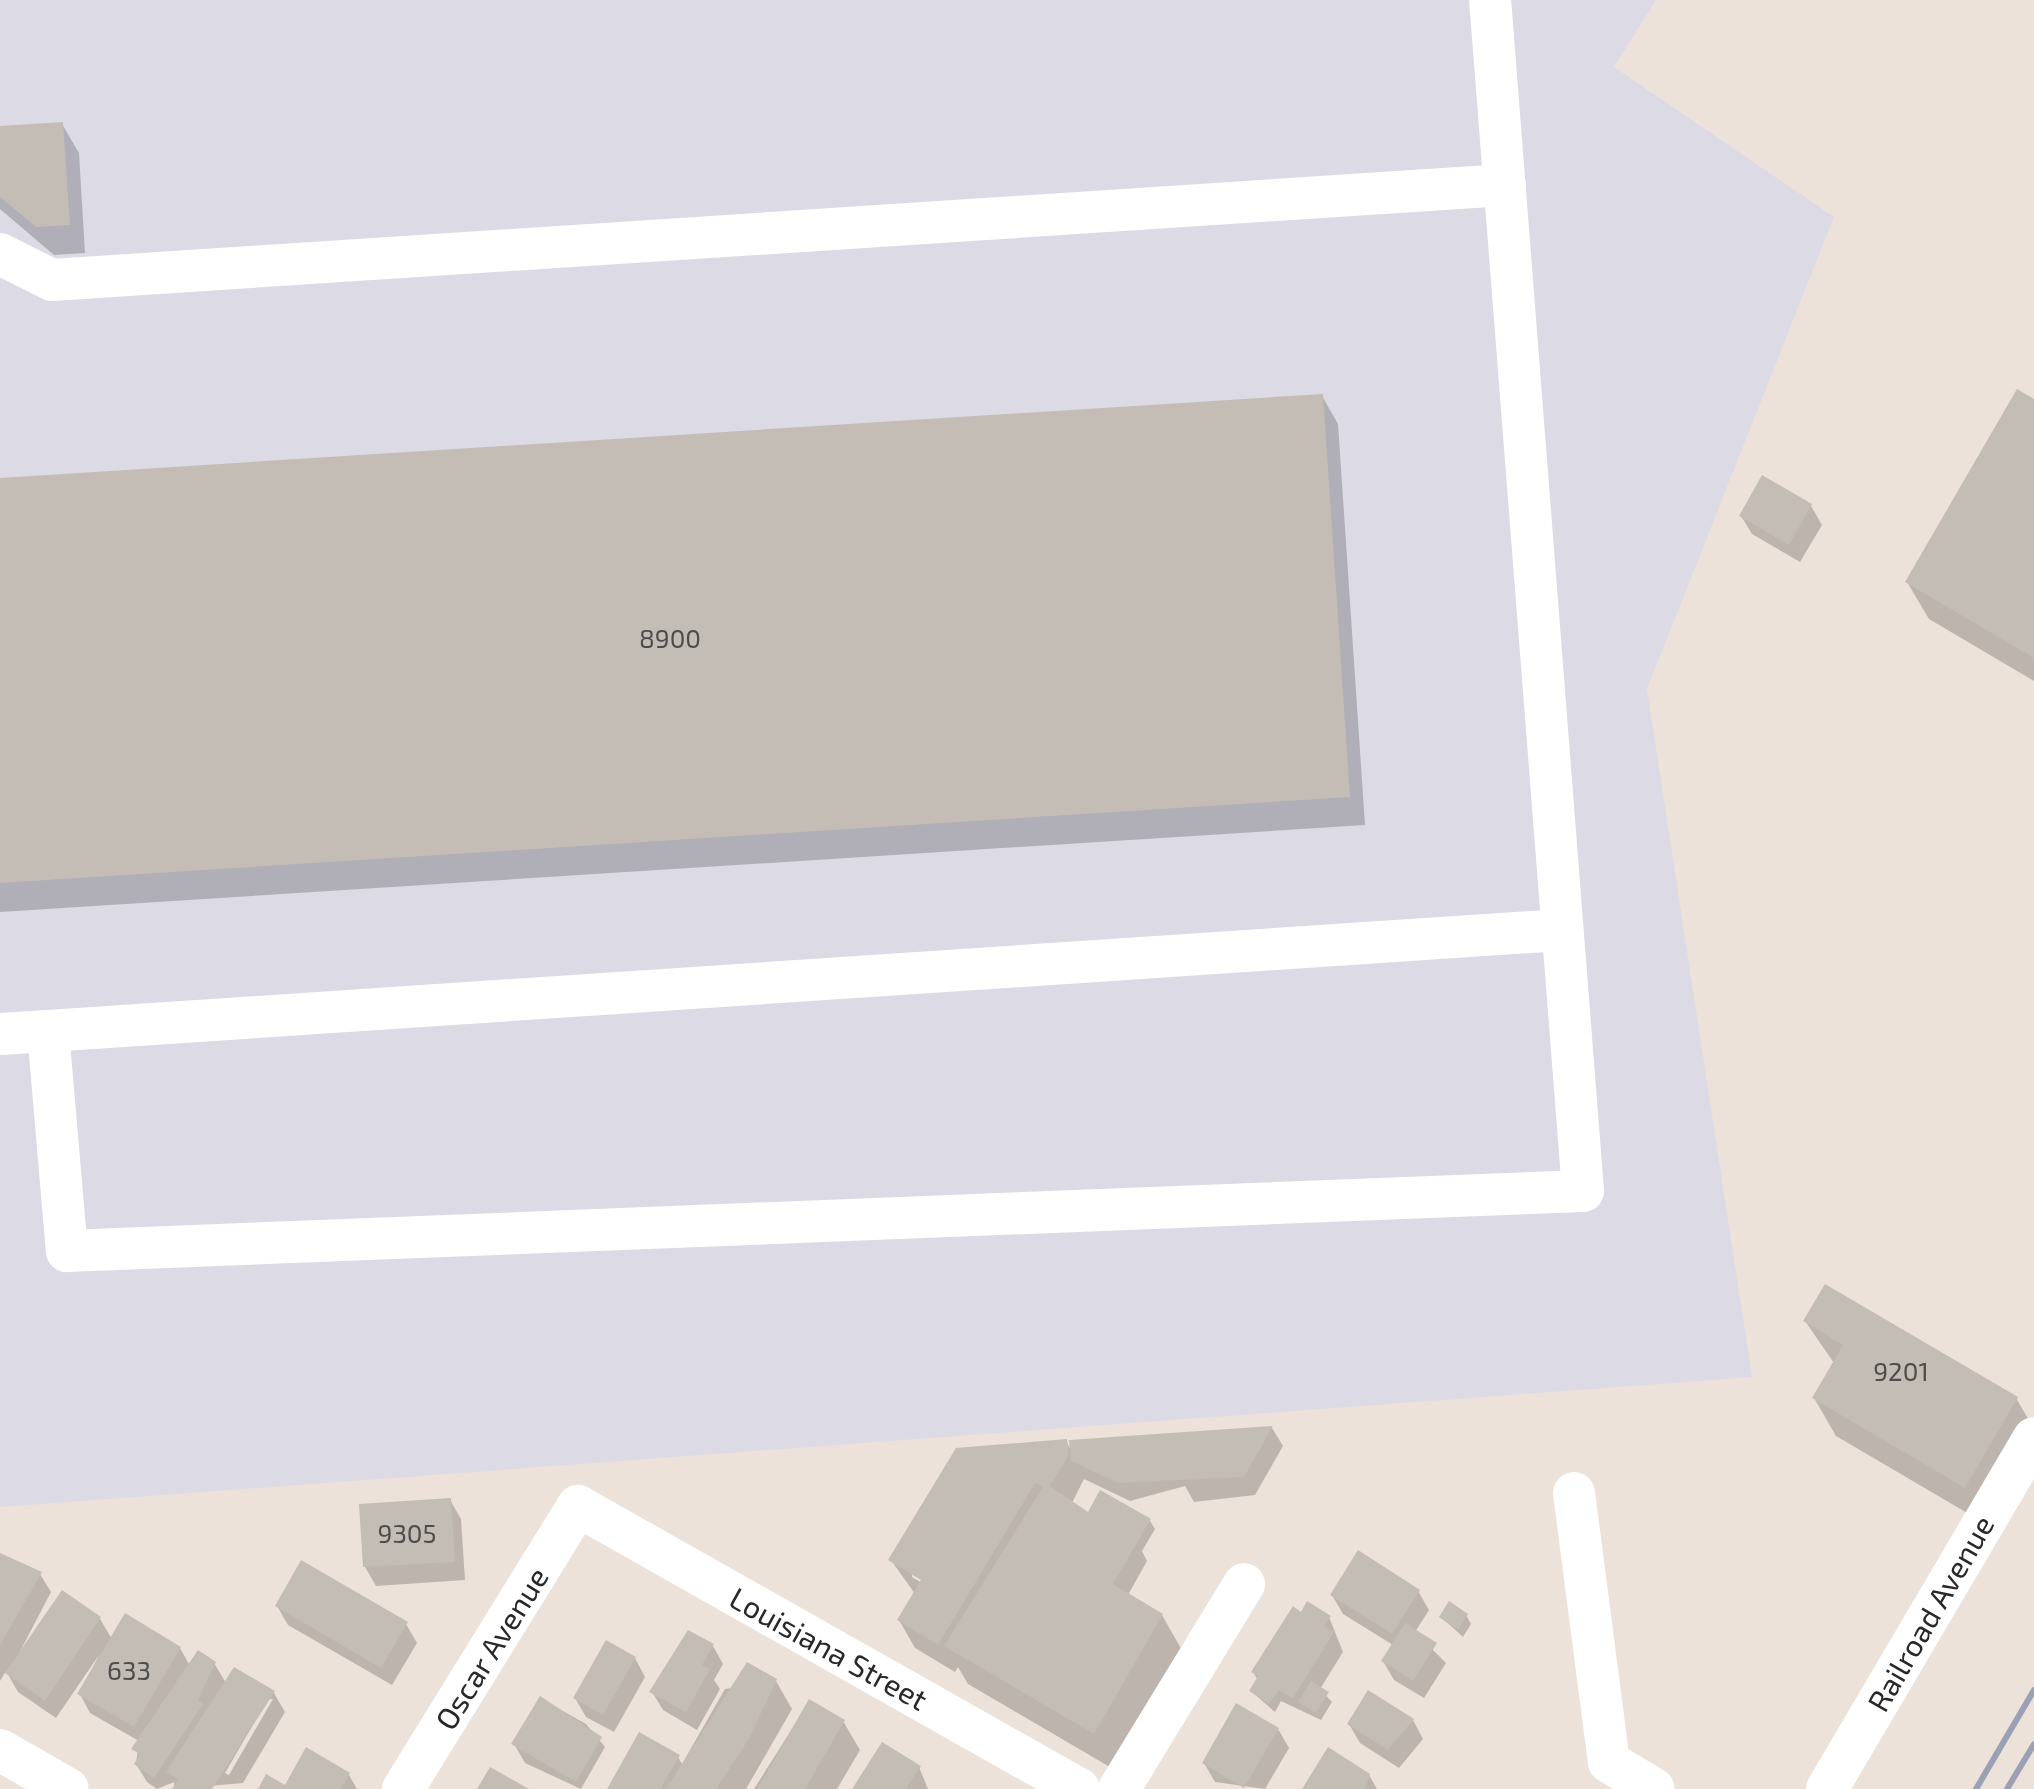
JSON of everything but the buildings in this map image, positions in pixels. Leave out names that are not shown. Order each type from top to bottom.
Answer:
[{"type":"street","points":[[48,1031],[67,1251],[1583,1191],[1490,0]]},
{"type":"street","points":[[0,254],[52,280],[1505,185]]},
{"type":"street","points":[[0,1034],[1562,930]]},
{"type":"street","name":"Railroad Avenue","points":[[1827,1789],[2034,1438]]},
{"type":"street","points":[[1574,1493],[1609,1762],[1654,1789]]},
{"type":"street","name":"Oscar Avenue","points":[[403,1789],[578,1506]]},
{"type":"street","name":"Louisiana Street","points":[[578,1506],[1079,1789]]},
{"type":"street","points":[[1119,1789],[1244,1584]]},
{"type":"street","points":[[0,1750],[68,1789]]},
{"type":"shaded area","points":[[0,0],[1656,0],[1614,67],[1834,217],[1647,689],[1752,1377],[0,1507]]},
{"type":"railway","points":[[1976,1789],[2034,1690]]},
{"type":"railway","points":[[2007,1789],[2034,1744]]}]
